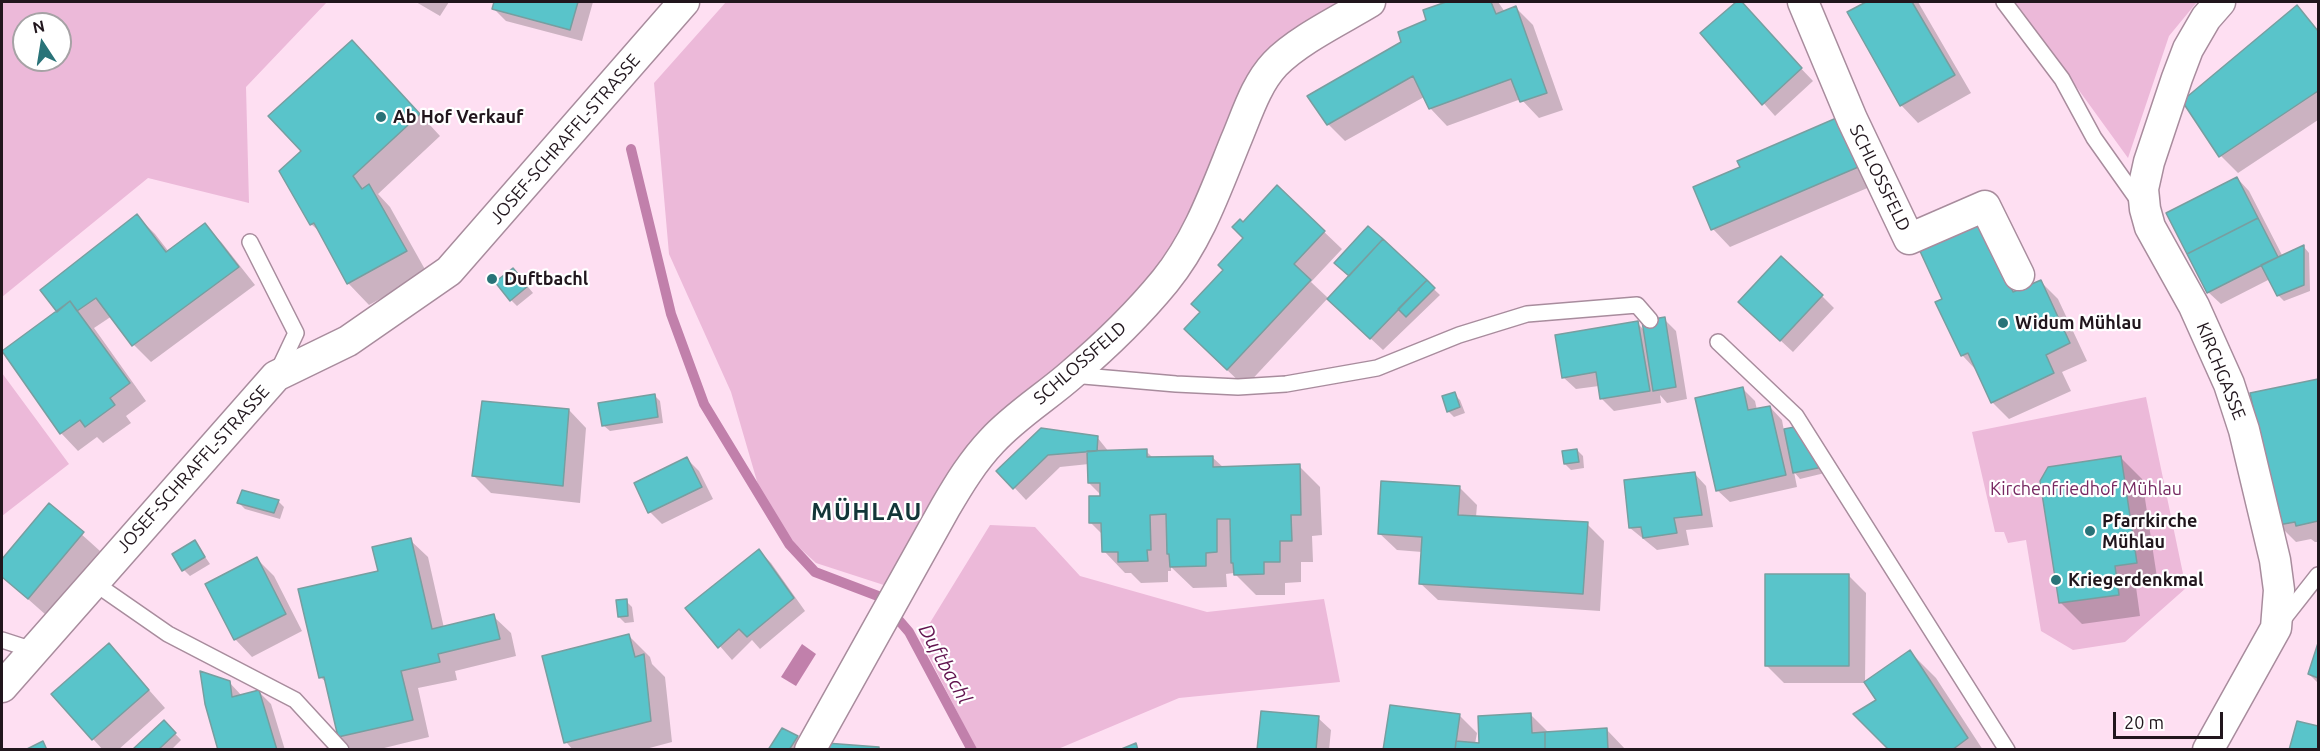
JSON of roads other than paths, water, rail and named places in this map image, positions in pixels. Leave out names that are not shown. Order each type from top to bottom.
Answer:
[{"type":"street","name":"JOSEF-SCHRAFFL-STRASSE","points":[[2,687],[276,376],[348,341],[449,271],[684,2]]},
{"type":"street","name":"SCHLOSSFELD","points":[[810,750],[968,471],[992,441],[1023,412],[1072,375],[1134,315],[1186,254],[1204,220],[1249,108],[1264,77],[1276,62],[1293,49],[1370,2]]},
{"type":"street","name":"SCHLOSSFELD","points":[[1803,2],[1852,119],[1909,239],[1985,206],[2019,276]]},
{"type":"street","name":"KIRCHGASSE","points":[[2208,750],[2276,628],[2279,590],[2275,560],[2244,430],[2229,384],[2214,347],[2150,227],[2143,189],[2149,162],[2176,78],[2206,18],[2220,2]]},
{"type":"lane","points":[[2004,2],[2062,79],[2094,138],[2145,209]]},
{"type":"lane","points":[[250,242],[296,333],[276,376]]},
{"type":"lane","points":[[1072,375],[1238,387],[1286,384],[1377,368],[1459,335],[1527,314],[1637,305],[1650,320]]},
{"type":"lane","points":[[1718,342],[1796,416],[2007,750]]},
{"type":"lane","points":[[2276,628],[2319,574]]},
{"type":"lane","points":[[93,582],[168,634],[295,700],[341,750]]},
{"type":"lane","points":[[2,640],[36,651]]},
{"type":"waterway","name":"Duftbachl","points":[[631,149],[671,314],[704,404],[789,544],[815,572],[878,596],[909,632],[972,750]]},
{"type":"place","name":"Ab Hof Verkauf","points":[[381,117]]},
{"type":"place","name":"Duftbachl","points":[[492,279]]},
{"type":"place","name":"Widum Mühlau","points":[[2003,323]]},
{"type":"place","name":"Pfarrkirche Mühlau","points":[[2090,531]]},
{"type":"place","name":"Kriegerdenkmal","points":[[2056,580]]},
{"type":"district","name":"MÜHLAU","points":[[867,512]]},
{"type":"park label","name":"Kirchenfriedhof Mühlau","points":[[2086,489]]}]
